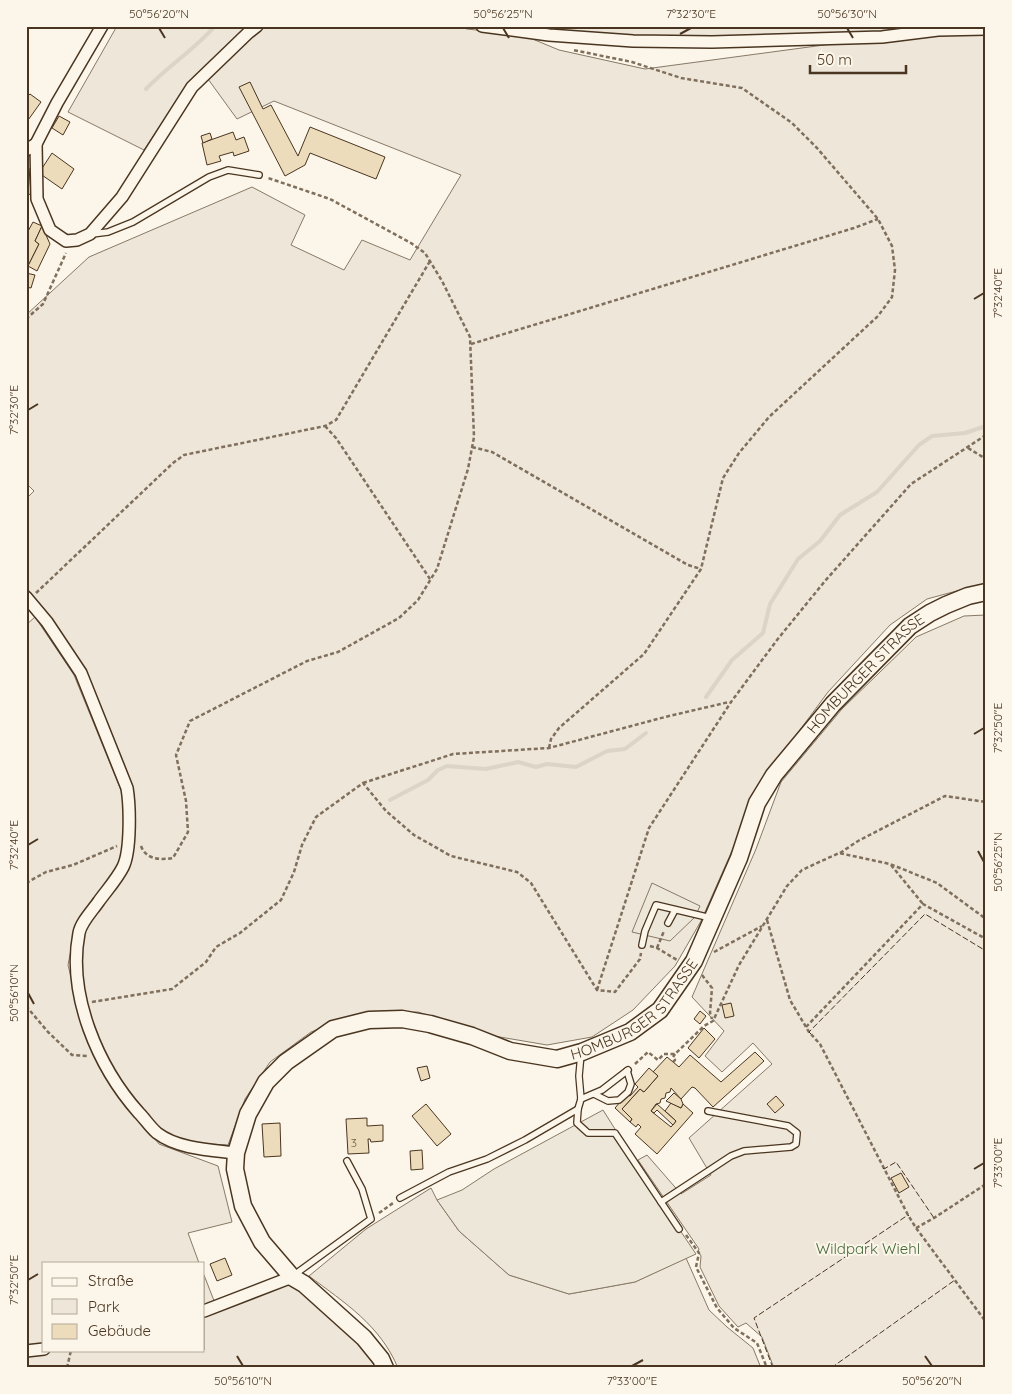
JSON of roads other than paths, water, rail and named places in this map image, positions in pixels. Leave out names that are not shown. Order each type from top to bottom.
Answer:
[{"type":"main road","name":"HOMBURGER STRASSE","points":[[385,1368],[381,1358],[364,1338],[304,1284],[292,1276],[262,1242],[244,1206],[235,1169],[236,1153],[248,1114],[266,1082],[286,1062],[333,1029],[369,1020],[402,1019],[430,1024],[472,1036],[510,1051],[557,1059],[582,1052],[630,1032],[650,1019],[698,968],[713,918],[739,858],[757,803],[774,775],[833,704],[910,626],[930,612],[968,596],[986,592]]},
{"type":"street","points":[[102,26],[31,147],[37,199],[50,230],[66,241],[77,240],[90,234],[122,197],[192,87],[257,26]]},
{"type":"street","points":[[482,26],[549,35],[633,41],[712,42],[882,37],[938,30],[986,29]]},
{"type":"street","points":[[27,598],[48,622],[81,673],[127,788],[134,843],[124,866],[80,930],[75,962],[76,980],[81,1004],[98,1052],[110,1074],[130,1102],[157,1133],[185,1146],[236,1153]]},
{"type":"street","points":[[205,1311],[292,1276]]},
{"type":"street","points":[[26,1351],[42,1349]]},
{"type":"lane","points":[[90,234],[108,232],[132,222],[209,177],[228,170],[259,175]]},
{"type":"lane","points":[[642,945],[645,931],[656,906],[713,918]]},
{"type":"lane","points":[[668,924],[675,910]]},
{"type":"lane","points":[[582,1052],[579,1076],[581,1099],[577,1124],[588,1133],[615,1133],[679,1229]]},
{"type":"lane","points":[[581,1099],[602,1090],[628,1070],[631,1084],[628,1092],[619,1100],[608,1101],[594,1094]]},
{"type":"lane","points":[[400,1198],[449,1172],[487,1159],[526,1140],[578,1109]]},
{"type":"lane","points":[[661,1202],[731,1156],[744,1151],[791,1148],[796,1144],[797,1133],[788,1126],[708,1111]]},
{"type":"lane","points":[[292,1276],[371,1219],[362,1189],[347,1160]]},
{"type":"waterway","points":[[146,89],[215,26]]},
{"type":"waterway","points":[[706,697],[732,660],[763,633],[770,604],[798,559],[820,541],[840,515],[877,492],[919,445],[932,436],[965,433],[986,426]]},
{"type":"waterway","points":[[390,800],[428,780],[438,770],[447,766],[486,769],[518,762],[536,767],[547,764],[576,767],[607,751],[625,749],[646,733]]},
{"type":"park label","name":"Wildpark Wiehl","points":[[868,1249]]}]
